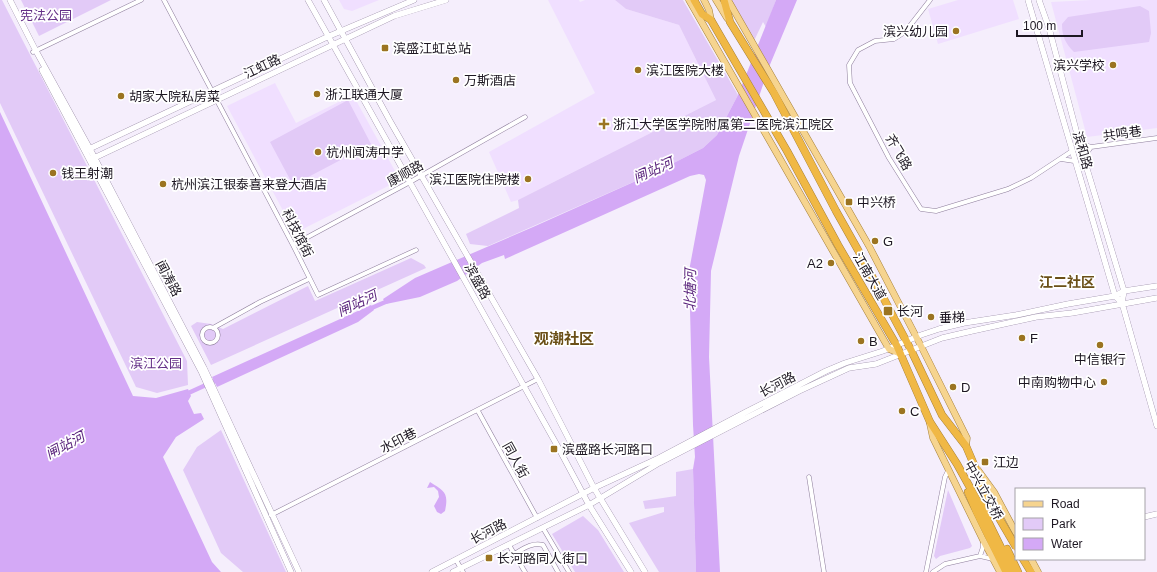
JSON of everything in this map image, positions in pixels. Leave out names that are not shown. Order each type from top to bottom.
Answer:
[{"type":"highway","points":[[694,0],[702,14],[711,20]]},
{"type":"highway","points":[[724,0],[730,22]]},
{"type":"highway","name":"江南大道","points":[[711,20],[787,151],[850,273],[897,346],[930,422]]},
{"type":"highway","name":"江南大道","points":[[730,22],[774,93],[799,139],[911,350],[942,415],[966,446],[974,463]]},
{"type":"highway","name":"中兴立交桥","points":[[930,422],[985,510],[1018,572]]},
{"type":"highway","name":"中兴立交桥","points":[[974,463],[981,481],[985,510],[1013,572]]},
{"type":"highway","points":[[985,510],[1015,546]]},
{"type":"highway","points":[[985,510],[1006,572]]},
{"type":"highway","points":[[1024,560],[1031,572]]},
{"type":"main road","name":"闻涛路","points":[[6,0],[203,370],[291,572]]},
{"type":"main road","name":"闻涛路","points":[[10,0],[34,52]]},
{"type":"main road","name":"滨盛路","points":[[308,0],[589,505],[631,572]]},
{"type":"main road","name":"滨盛路","points":[[324,0],[340,31],[538,380],[600,499],[646,572]]},
{"type":"main road","name":"江虹路","points":[[87,150],[327,36],[414,0]]},
{"type":"main road","name":"江虹路","points":[[92,159],[394,16],[446,0]]},
{"type":"main road","points":[[689,0],[779,157],[850,273],[889,349],[901,354]]},
{"type":"main road","name":"江南大道","points":[[704,0],[709,10],[711,20]]},
{"type":"main road","name":"江南大道","points":[[716,0],[730,22]]},
{"type":"main road","points":[[728,0],[871,251],[967,438],[966,446]]},
{"type":"main road","name":"滨和路","points":[[1028,0],[1074,161],[1115,296],[1122,304]]},
{"type":"main road","name":"滨和路","points":[[1039,0],[1049,28],[1080,143],[1124,291],[1122,304],[1157,426]]},
{"type":"main road","points":[[861,255],[871,251]]},
{"type":"main road","name":"长河路","points":[[453,572],[462,570],[508,545],[589,505],[659,460],[746,412],[826,371],[897,346],[916,337],[964,323],[1016,315],[1115,296],[1124,291],[1157,286]]},
{"type":"main road","name":"长河路","points":[[432,572],[594,488],[659,460],[799,391],[850,368],[876,364],[942,338],[1036,317],[1072,313],[1157,298]]},
{"type":"main road","name":"江南大道","points":[[930,422],[933,438],[948,471],[1000,572]]},
{"type":"main road","name":"闻涛路","points":[[228,427],[272,514],[299,572]]},
{"type":"main road","name":"江南大道","points":[[974,463],[994,492],[1015,532]]},
{"type":"main road","points":[[1145,517],[1157,514]]},
{"type":"main road","points":[[1031,560],[1038,572]]},
{"type":"street","points":[[34,52],[140,0]]},
{"type":"street","name":"科技馆街","points":[[164,0],[318,295],[416,250]]},
{"type":"street","name":"齐飞路","points":[[930,0],[905,32],[894,39],[875,41],[858,50],[849,65],[850,83],[889,158],[921,209],[936,211],[1008,189],[1031,178],[1072,151]]},
{"type":"street","name":"康顺路","points":[[293,245],[410,182],[525,117]]},
{"type":"street","name":"共鸣巷","points":[[1080,143],[1091,147],[1157,138]]},
{"type":"street","name":"共鸣巷","points":[[1084,157],[1091,147]]},
{"type":"street","points":[[1061,159],[1074,161]]},
{"type":"street","points":[[213,328],[260,302],[310,279]]},
{"type":"street","name":"水印巷","points":[[267,517],[538,380]]},
{"type":"street","name":"同人街","points":[[478,411],[537,518]]},
{"type":"street","points":[[926,572],[945,477],[948,471]]},
{"type":"street","points":[[808,477],[824,572]]},
{"type":"street","points":[[944,482],[954,481]]},
{"type":"street","points":[[543,528],[569,572]]},
{"type":"street","points":[[980,556],[983,547],[983,540]]},
{"type":"street","points":[[508,545],[525,572]]},
{"type":"street","points":[[514,554],[532,545],[543,545],[558,572]]},
{"type":"street","points":[[932,572],[945,564],[980,556],[993,559]]},
{"type":"street","points":[[456,560],[462,570]]},
{"type":"shaded area","points":[[339,0],[379,0],[352,11],[344,9]]},
{"type":"shaded area","name":"浙江大学医学院附属第二医院滨江院区","points":[[548,0],[579,0],[580,2],[585,0],[615,0],[626,9],[679,25],[716,100],[518,200],[511,202],[489,152],[595,93]]},
{"type":"shaded area","name":"滨兴幼儿园","points":[[958,0],[1013,0],[1019,19],[938,44],[928,9]]},
{"type":"shaded area","name":"滨兴学校","points":[[1092,0],[1157,0],[1157,128],[1087,137],[1051,2]]},
{"type":"shaded area","name":"杭州闻涛中学","points":[[275,83],[296,123],[353,95],[400,180],[295,233],[227,106]]},
{"type":"green space","name":"滨江公园","points":[[0,0],[2,0],[187,361],[188,385],[157,393],[136,387],[0,103]]},
{"type":"green space","name":"宪法公园","points":[[21,0],[111,0],[39,36]]},
{"type":"green space","points":[[615,0],[683,0],[738,95],[717,135],[703,148],[656,172],[488,246],[470,244],[466,234],[519,208],[518,200],[716,100],[679,25],[626,9]]},
{"type":"green space","points":[[728,0],[776,0],[766,27],[763,22],[753,43]]},
{"type":"green space","points":[[1140,6],[1149,11],[1151,33],[1149,42],[1074,52],[1068,46],[1062,24],[1068,17]]},
{"type":"green space","points":[[348,100],[371,144],[293,185],[270,142]]},
{"type":"green space","points":[[411,258],[424,265],[426,268],[211,365],[191,326],[197,322],[211,324],[223,329],[308,286],[315,301]]},
{"type":"green space","points":[[221,430],[286,572],[243,572],[221,553],[183,470],[197,447]]},
{"type":"green space","points":[[693,469],[696,572],[659,572],[629,523],[664,512],[664,507],[645,509],[643,501],[676,496],[676,472]]},
{"type":"green space","points":[[948,490],[972,546],[970,548],[940,556],[936,559],[934,556]]},
{"type":"green space","points":[[583,516],[598,530],[624,572],[575,572],[552,534]]},
{"type":"water","name":"北塘河","points":[[776,0],[797,0],[769,67],[739,156],[711,271],[709,357],[720,572],[696,572],[693,469],[695,457],[689,271],[706,180],[704,175],[699,174],[690,176],[505,259],[504,255],[482,263],[457,281],[420,297],[386,304],[383,299],[415,278],[656,172],[703,148],[717,135],[738,95]]},
{"type":"water","points":[[0,112],[133,396],[156,398],[188,389],[191,396],[188,401],[194,414],[201,413],[204,419],[176,437],[163,457],[212,562],[221,572],[0,572]]},
{"type":"water","points":[[371,305],[374,310],[358,322],[217,387],[212,377]]},
{"type":"water","points":[[430,482],[442,490],[446,496],[445,511],[441,514],[437,512],[434,506],[439,497],[438,491],[434,487],[427,488]]},
{"type":"waterway","name":"闸站河","points":[[367,310],[390,300]]},
{"type":"waterway","name":"闸站河","points":[[184,395],[219,379]]},
{"type":"place","name":"滨兴幼儿园","points":[[956,31]]},
{"type":"place","name":"滨盛江虹总站","points":[[385,48]]},
{"type":"place","name":"滨兴学校","points":[[1113,65]]},
{"type":"place","name":"滨江医院大楼","points":[[638,70]]},
{"type":"place","name":"万斯酒店","points":[[456,80]]},
{"type":"place","name":"浙江联通大厦","points":[[317,94]]},
{"type":"place","name":"胡家大院私房菜","points":[[121,96]]},
{"type":"place","name":"浙江大学医学院附属第二医院滨江院区","points":[[604,124]]},
{"type":"place","name":"杭州闻涛中学","points":[[318,152]]},
{"type":"place","name":"钱王射潮","points":[[53,173]]},
{"type":"place","name":"滨江医院住院楼","points":[[528,179]]},
{"type":"place","name":"杭州滨江银泰喜来登大酒店","points":[[163,184]]},
{"type":"place","name":"中兴桥","points":[[849,202]]},
{"type":"place","name":"G","points":[[875,241]]},
{"type":"place","name":"A2","points":[[831,263]]},
{"type":"place","name":"长河","points":[[888,311]]},
{"type":"place","name":"垂梯","points":[[931,317]]},
{"type":"place","name":"F","points":[[1022,338]]},
{"type":"place","name":"B","points":[[861,341]]},
{"type":"place","name":"中信银行","points":[[1100,345]]},
{"type":"place","name":"中南购物中心","points":[[1104,382]]},
{"type":"place","name":"D","points":[[953,387]]},
{"type":"place","name":"C","points":[[902,411]]},
{"type":"place","name":"滨盛路长河路口","points":[[554,449]]},
{"type":"place","name":"江边","points":[[985,462]]},
{"type":"place","name":"长河路同人街口","points":[[489,558]]},
{"type":"district","name":"江二社区","points":[[1067,282]]},
{"type":"district","name":"观潮社区","points":[[564,339]]}]
